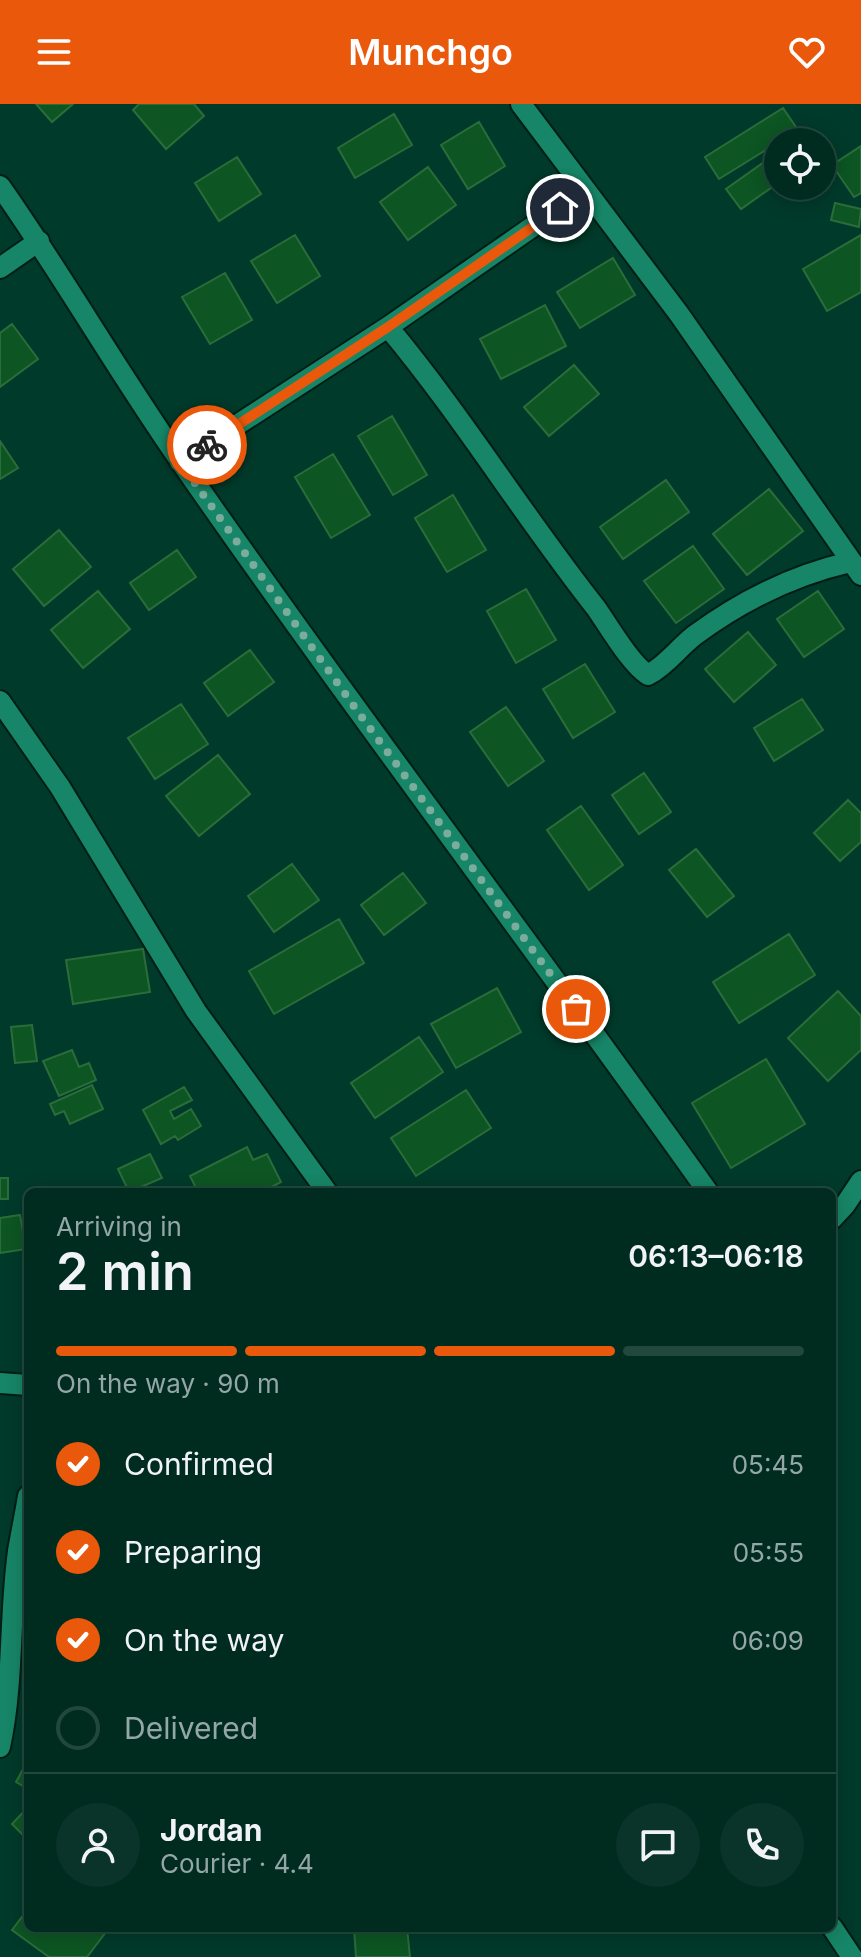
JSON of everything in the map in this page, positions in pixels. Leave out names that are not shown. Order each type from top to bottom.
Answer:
[{"type":"street","points":[[521,104],[679,314],[856,569]]},
{"type":"street","points":[[0,186],[39,241],[180,462],[705,1188]]},
{"type":"street","points":[[180,462],[388,327],[584,191]]},
{"type":"street","points":[[0,268],[39,241]]},
{"type":"street","points":[[388,327],[452,409],[543,541],[618,638],[636,667],[648,675],[662,668],[693,637],[743,604],[811,571],[856,569]]},
{"type":"street","points":[[0,701],[60,787],[196,1011],[324,1188]]},
{"type":"street","points":[[836,1215],[861,1181]]},
{"type":"street","points":[[0,1383],[24,1385]]},
{"type":"street","points":[[0,1747],[8,1702],[18,1550],[24,1518]]},
{"type":"street","points":[[835,1932],[852,1957]]},
{"type":"building","points":[[36,104],[73,104],[52,122]]},
{"type":"building","points":[[139,104],[194,104],[204,116],[166,149],[133,110]]},
{"type":"building","points":[[783,108],[797,128],[764,128],[764,151],[719,179],[705,157]]},
{"type":"building","points":[[394,114],[412,145],[355,178],[338,148]]},
{"type":"building","points":[[479,122],[505,166],[468,189],[441,145]]},
{"type":"building","points":[[861,146],[861,193],[854,197],[836,171],[836,162]]},
{"type":"building","points":[[237,157],[261,194],[219,221],[195,183]]},
{"type":"building","points":[[764,162],[764,193],[741,209],[726,189]]},
{"type":"building","points":[[428,167],[456,205],[408,240],[380,202]]},
{"type":"building","points":[[835,203],[861,209],[859,227],[831,220]]},
{"type":"building","points":[[295,235],[320,276],[277,303],[251,261]]},
{"type":"building","points":[[861,235],[861,292],[827,311],[803,269]]},
{"type":"building","points":[[613,258],[635,295],[580,328],[557,292]]},
{"type":"building","points":[[225,273],[252,320],[210,344],[182,297]]},
{"type":"building","points":[[545,305],[566,346],[501,379],[480,339]]},
{"type":"building","points":[[12,324],[38,359],[0,387],[0,333]]},
{"type":"building","points":[[574,365],[599,394],[549,436],[524,407]]},
{"type":"building","points":[[392,416],[427,475],[393,495],[358,436]]},
{"type":"building","points":[[0,441],[18,468],[0,479]]},
{"type":"building","points":[[333,454],[370,515],[331,538],[295,477]]},
{"type":"building","points":[[666,480],[689,512],[623,559],[600,527]]},
{"type":"building","points":[[769,489],[803,531],[747,575],[713,534]]},
{"type":"building","points":[[453,495],[486,550],[447,572],[415,518]]},
{"type":"building","points":[[59,530],[91,567],[44,606],[13,569]]},
{"type":"building","points":[[693,546],[724,589],[676,623],[644,581]]},
{"type":"building","points":[[177,550],[196,577],[149,610],[130,583]]},
{"type":"building","points":[[526,589],[556,640],[516,663],[487,611]]},
{"type":"building","points":[[98,591],[130,629],[83,668],[51,630]]},
{"type":"building","points":[[818,591],[844,629],[804,657],[777,619]]},
{"type":"building","points":[[748,632],[776,665],[734,702],[705,669]]},
{"type":"building","points":[[250,650],[274,682],[228,716],[204,683]]},
{"type":"building","points":[[585,664],[615,712],[573,738],[543,689]]},
{"type":"building","points":[[802,699],[823,730],[774,761],[754,728]]},
{"type":"building","points":[[181,704],[208,744],[155,779],[128,738]]},
{"type":"building","points":[[506,707],[544,761],[508,786],[470,732]]},
{"type":"building","points":[[218,755],[250,794],[199,836],[166,796]]},
{"type":"building","points":[[644,773],[671,812],[639,834],[612,795]]},
{"type":"building","points":[[848,800],[861,813],[861,842],[840,861],[814,833]]},
{"type":"building","points":[[581,806],[623,865],[589,890],[547,830]]},
{"type":"building","points":[[696,849],[734,896],[707,917],[669,870]]},
{"type":"building","points":[[292,864],[319,900],[274,932],[248,896]]},
{"type":"building","points":[[403,873],[426,903],[384,935],[361,905]]},
{"type":"building","points":[[339,919],[364,963],[274,1014],[249,971]]},
{"type":"building","points":[[789,934],[815,975],[739,1023],[713,982]]},
{"type":"building","points":[[143,949],[150,992],[73,1004],[66,960]]},
{"type":"building","points":[[497,988],[521,1032],[456,1068],[431,1024]]},
{"type":"building","points":[[838,991],[861,1016],[861,1050],[828,1081],[788,1038]]},
{"type":"building","points":[[32,1025],[37,1061],[15,1063],[11,1027]]},
{"type":"building","points":[[419,1037],[443,1072],[375,1118],[351,1083]]},
{"type":"building","points":[[72,1050],[79,1067],[89,1063],[96,1080],[59,1096],[43,1061]]},
{"type":"building","points":[[766,1059],[805,1124],[731,1168],[692,1103]]},
{"type":"building","points":[[92,1085],[103,1109],[70,1124],[64,1111],[55,1115],[50,1104]]},
{"type":"building","points":[[184,1087],[192,1100],[170,1111],[174,1119],[191,1109],[201,1126],[178,1140],[175,1136],[161,1144],[143,1110]]},
{"type":"building","points":[[466,1090],[491,1128],[416,1176],[391,1138]]},
{"type":"building","points":[[247,1147],[253,1160],[267,1154],[281,1182],[270,1188],[196,1188],[190,1176]]},
{"type":"building","points":[[150,1154],[162,1178],[138,1188],[127,1188],[118,1169]]},
{"type":"building","points":[[0,1178],[8,1178],[8,1199],[0,1199]]},
{"type":"building","points":[[20,1215],[24,1249],[0,1253],[0,1218]]},
{"type":"building","points":[[24,1767],[24,1787],[16,1782]]},
{"type":"building","points":[[24,1811],[24,1836],[12,1824]]},
{"type":"building","points":[[24,1914],[24,1932],[106,1932],[87,1957],[49,1957],[12,1930]]},
{"type":"building","points":[[354,1932],[407,1932],[410,1957],[356,1957]]},
{"type":"way so far","points":[[207,445],[180,462],[576,1009]]},
{"type":"route","points":[[207,445],[388,327],[560,208]]}]
